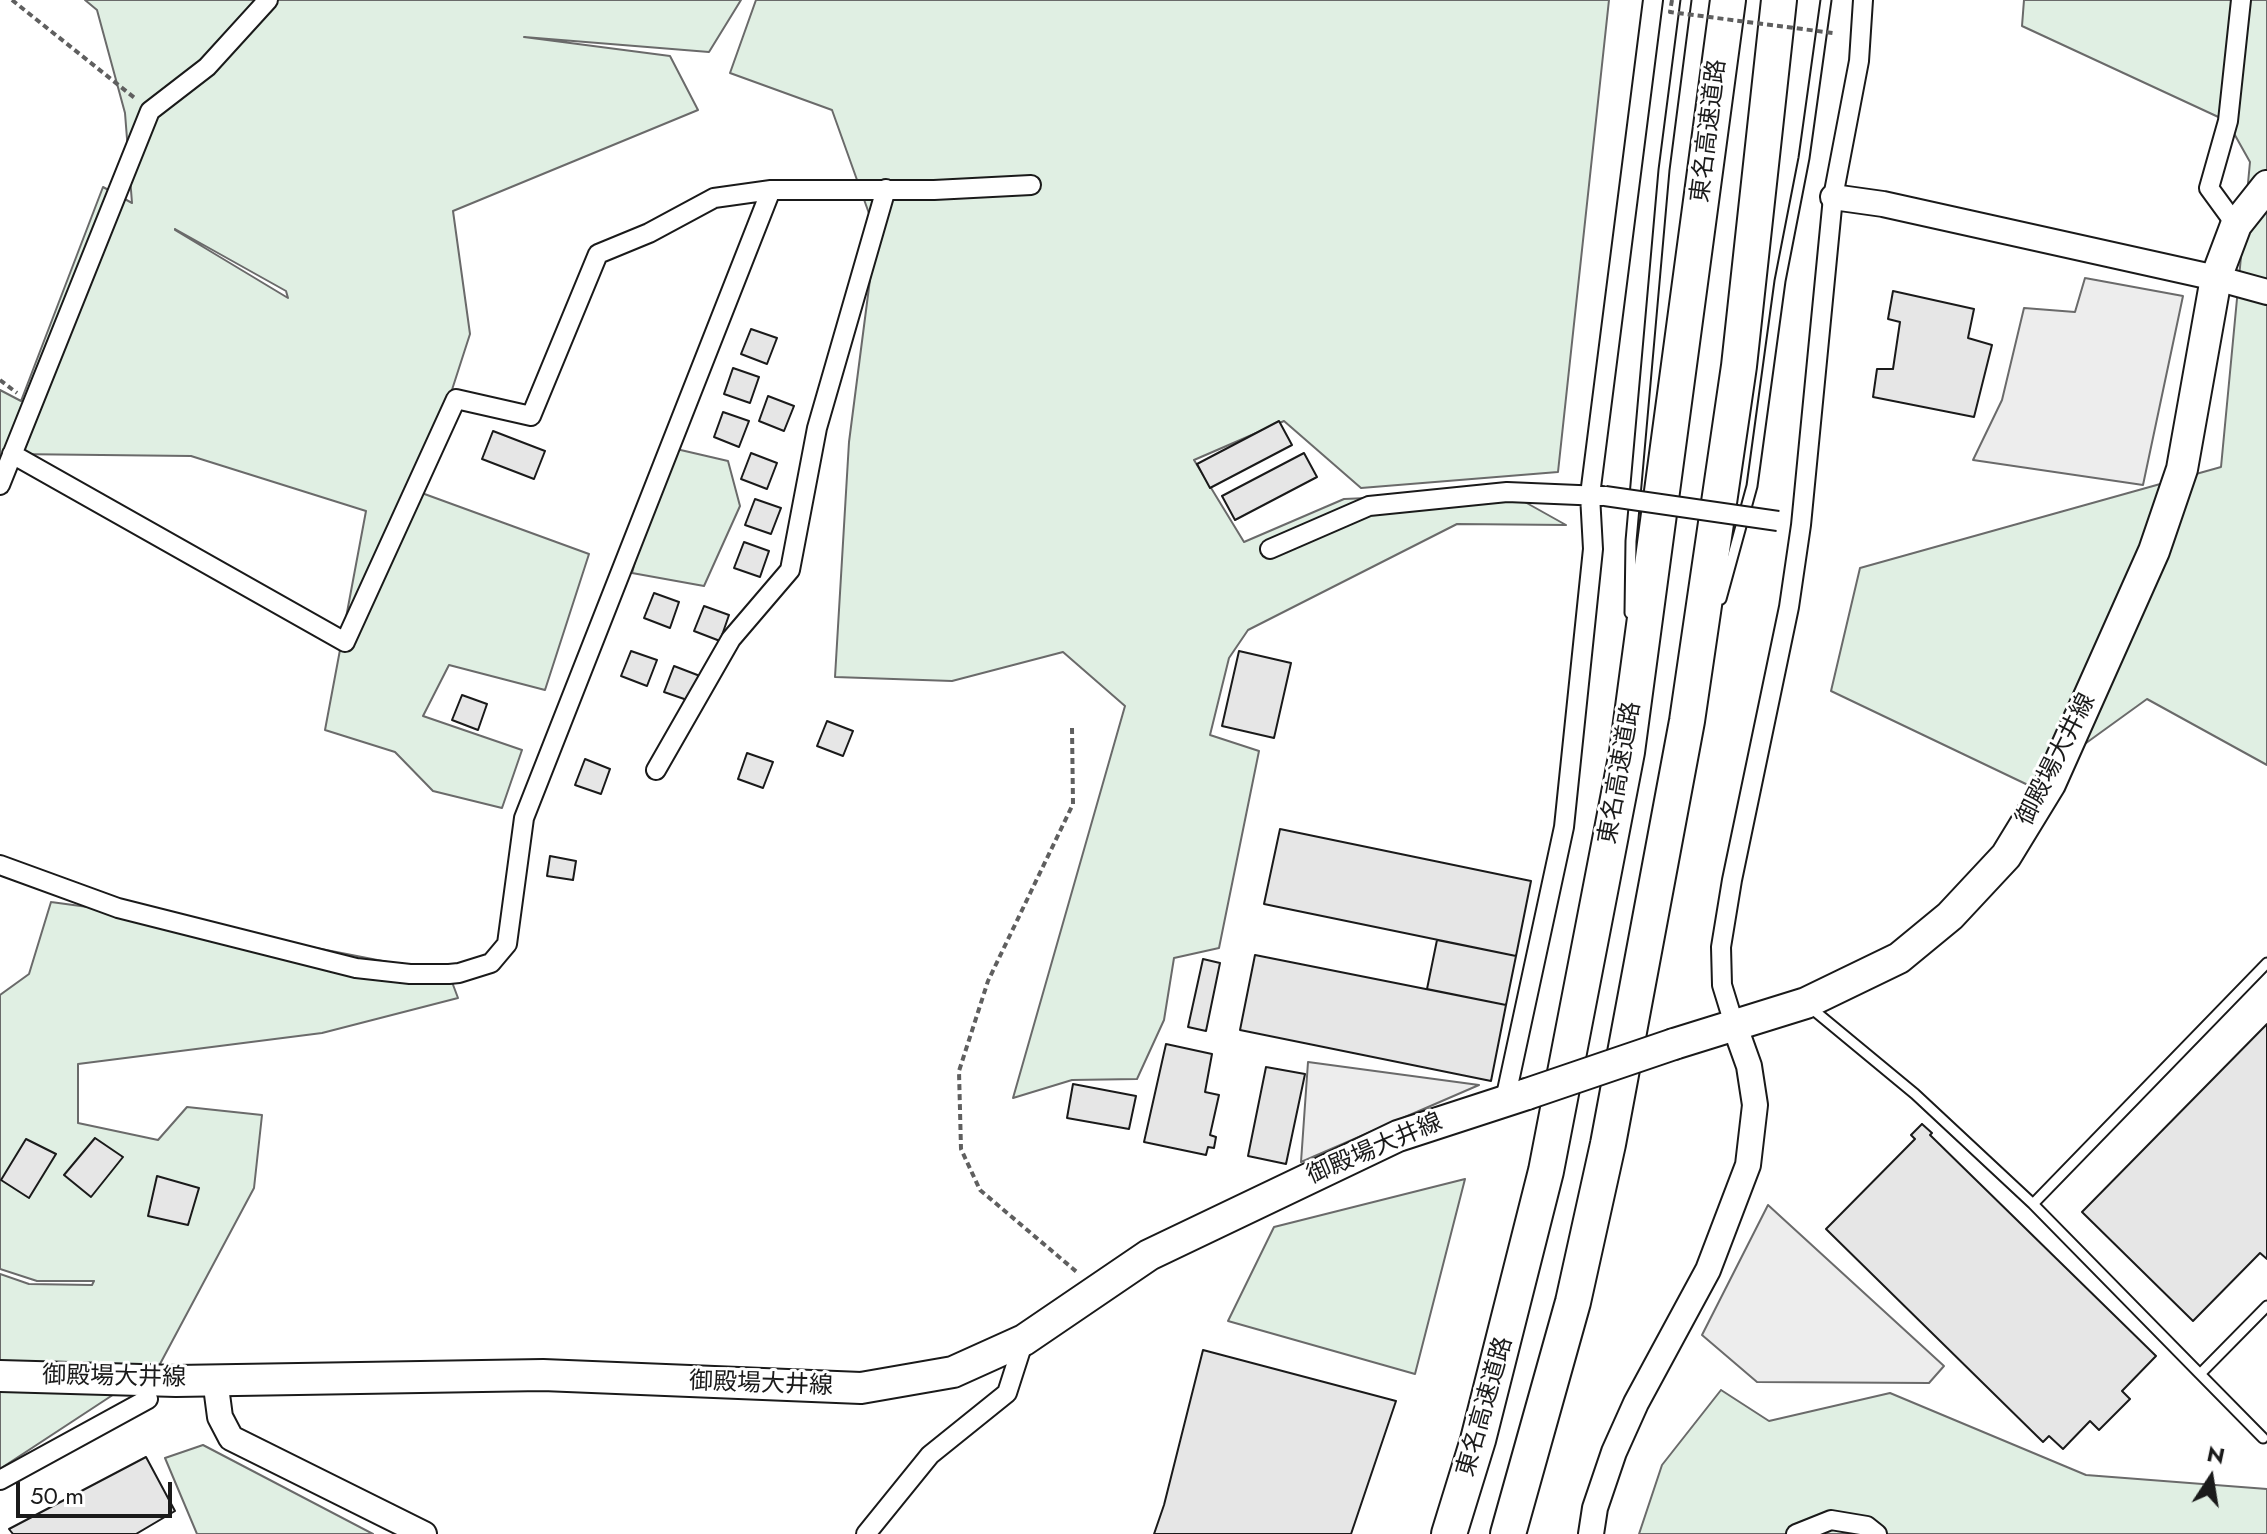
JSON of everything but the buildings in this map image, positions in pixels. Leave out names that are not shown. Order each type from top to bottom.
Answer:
[{"type":"highway","name":"東名高速道路","points":[[1449,1534],[1482,1425],[1546,1171],[1627,752],[1728,0]]},
{"type":"highway","points":[[1508,1534],[1573,1302],[1608,1144],[1687,721],[1739,366],[1779,0]]},
{"type":"main road","name":"御殿場大井線","points":[[0,1376],[176,1381],[543,1375],[861,1388],[953,1372],[1024,1340],[1149,1255],[1398,1136],[1806,1003],[1899,958],[1950,916],[2006,856],[2050,784],[2154,551],[2182,469],[2216,278],[2236,225],[2267,186]]},
{"type":"street","points":[[0,485],[150,111],[207,67],[268,0]]},
{"type":"street","points":[[1516,1097],[1564,827],[1653,0]]},
{"type":"street","points":[[1591,1534],[1595,1508],[1614,1452],[1636,1403],[1708,1270],[1748,1165],[1755,1105],[1749,1066],[1722,985],[1721,947],[1789,607],[1801,525],[1833,197],[1859,61],[1863,0]]},
{"type":"street","points":[[2236,225],[2209,188],[2228,121],[2241,0]]},
{"type":"street","points":[[12,454],[345,642],[456,399],[531,416],[598,254],[649,233],[714,198],[771,190],[934,190],[1031,185]]},
{"type":"street","points":[[656,770],[731,639],[790,570],[817,428],[886,189]]},
{"type":"street","points":[[0,865],[118,908],[356,968],[410,974],[449,974],[491,963],[507,944],[524,818],[771,190]]},
{"type":"street","points":[[1833,197],[1883,204],[2267,292]]},
{"type":"street","points":[[1270,549],[1369,506],[1507,492],[1598,495],[1801,525]]},
{"type":"street","points":[[866,1534],[930,1455],[1007,1393],[1024,1340]]},
{"type":"street","points":[[215,1379],[220,1417],[231,1438],[424,1534]]},
{"type":"street","points":[[0,1480],[148,1399]]},
{"type":"street","points":[[1796,1534],[1831,1520],[1867,1526],[1877,1534]]},
{"type":"lane","points":[[1629,631],[1631,541],[1664,170],[1686,0]]},
{"type":"lane","points":[[1719,604],[1752,486],[1780,281],[1804,158],[1826,0]]},
{"type":"lane","points":[[1687,721],[1711,633]]},
{"type":"lane","points":[[1627,752],[1629,662]]},
{"type":"lane","points":[[2033,1204],[2267,963]]},
{"type":"lane","points":[[1806,1003],[1915,1094],[2033,1204],[2263,1438]]},
{"type":"lane","points":[[2200,1374],[2267,1306]]},
{"type":"lane","points":[[148,1399],[176,1381]]},
{"type":"path","points":[[12,0],[150,111]]},
{"type":"path","points":[[1672,0],[1670,12],[1833,33]]},
{"type":"path","points":[[1072,728],[1073,804],[988,981],[959,1071],[961,1149],[980,1190],[1098,1290]]},
{"type":"green space","points":[[85,0],[741,0],[709,52],[524,37],[670,56],[698,110],[453,211],[470,334],[419,492],[589,554],[545,690],[449,665],[423,716],[522,750],[502,808],[433,791],[395,752],[325,730],[366,511],[191,456],[12,454],[0,471],[0,390],[21,401],[103,187],[132,203],[125,113],[97,10]],"holes":[[[175,229],[286,291],[288,298]]]},
{"type":"green space","points":[[756,0],[1609,0],[1558,472],[1361,488],[1284,421],[1194,460],[1244,542],[1344,499],[1507,492],[1566,525],[1457,524],[1248,630],[1229,658],[1210,735],[1259,751],[1219,948],[1174,958],[1164,1020],[1137,1079],[1072,1080],[1013,1098],[1125,706],[1063,652],[952,681],[835,677],[849,442],[876,233],[832,110],[730,73]]},
{"type":"green space","points":[[2024,0],[2267,0],[2267,765],[2147,699],[2028,785],[1831,691],[1860,568],[2221,467],[2250,162],[2227,121],[2022,26]]},
{"type":"green space","points":[[672,448],[728,461],[740,506],[704,586],[632,573],[658,474]]},
{"type":"green space","points":[[51,902],[147,915],[449,974],[458,998],[322,1033],[78,1064],[78,1123],[158,1140],[187,1107],[262,1115],[254,1188],[160,1364],[0,1469],[0,1274],[29,1284],[92,1285],[94,1281],[37,1281],[0,1269],[0,995],[29,974]]},
{"type":"green space","points":[[1465,1179],[1415,1374],[1228,1321],[1274,1227]]},
{"type":"green space","points":[[1721,1390],[1769,1421],[1890,1393],[2086,1475],[2267,1489],[2267,1534],[1639,1534],[1662,1465]]},
{"type":"green space","points":[[203,1445],[373,1534],[197,1534],[165,1458]]},
{"type":"shaded area","points":[[2085,278],[2183,296],[2143,485],[1973,460],[2002,400],[2024,308],[2075,312]]},
{"type":"shaded area","points":[[1308,1062],[1479,1085],[1301,1162]]},
{"type":"shaded area","points":[[1768,1205],[1944,1366],[1929,1383],[1757,1382],[1702,1335]]}]
